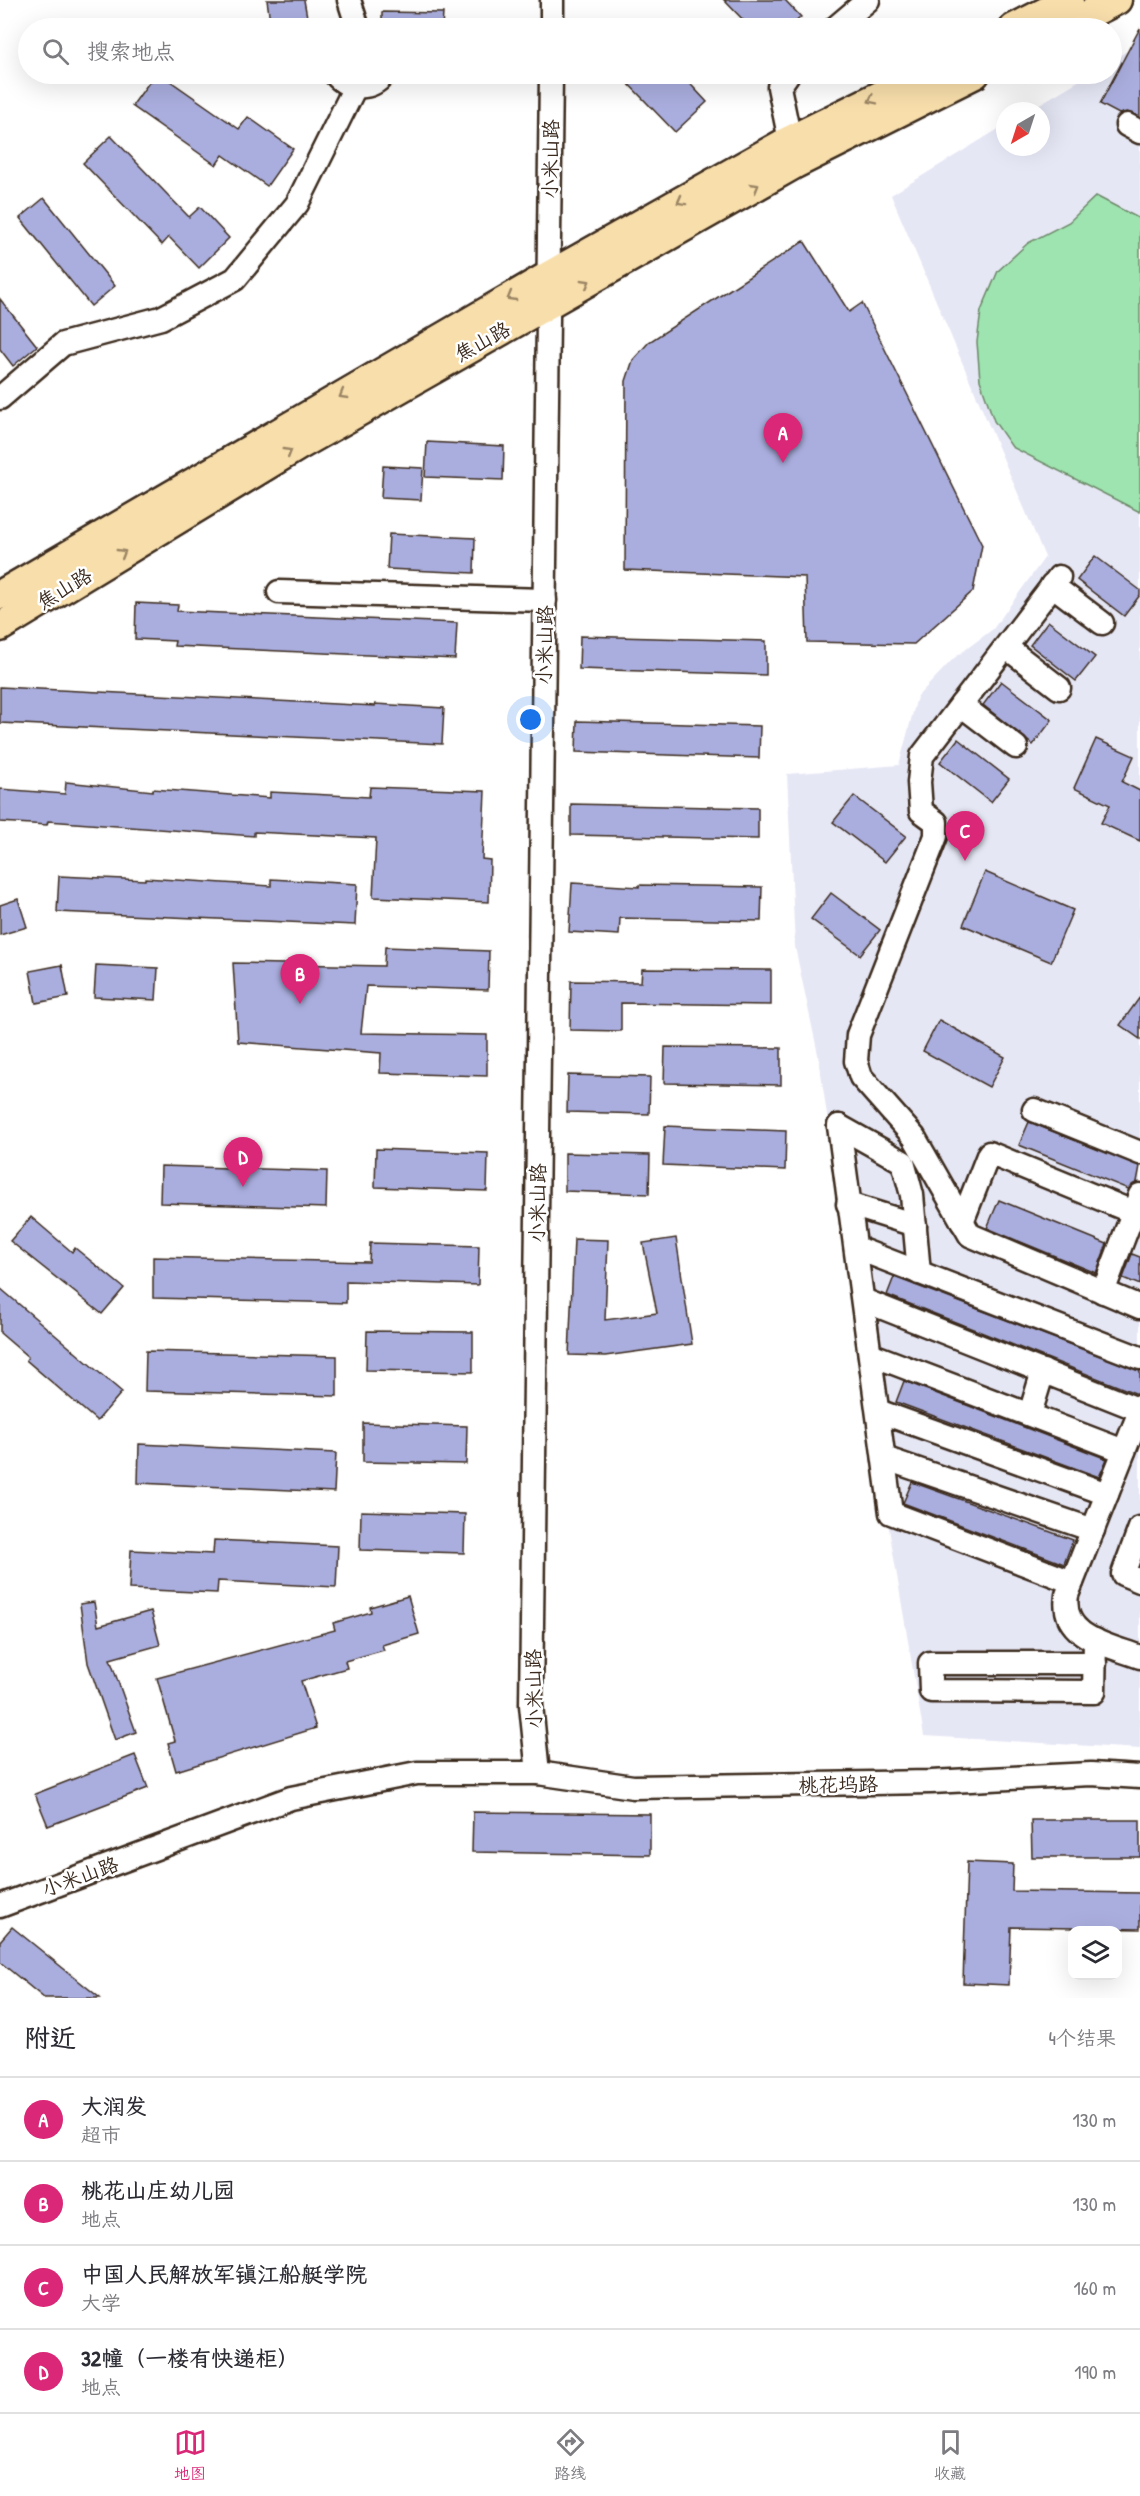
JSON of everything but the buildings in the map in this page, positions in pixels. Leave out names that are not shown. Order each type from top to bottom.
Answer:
[{"type":"main road","points":[[1034,18],[1069,0]]},
{"type":"main road","points":[[1082,18],[1117,0]]},
{"type":"main road","name":"焦山路","points":[[0,627],[300,445],[548,304],[792,152],[907,84]]},
{"type":"main road","name":"焦山路","points":[[0,595],[548,276],[792,152],[952,84]]},
{"type":"street","points":[[349,0],[355,18]]},
{"type":"street","points":[[552,0],[552,18]]},
{"type":"street","points":[[847,18],[868,0]]},
{"type":"street","points":[[346,84],[355,87],[373,84]]},
{"type":"street","name":"小米山路","points":[[0,1906],[291,1798],[417,1773],[538,1773],[531,1705],[551,84]]},
{"type":"street","points":[[782,84],[780,87],[792,152]]},
{"type":"street","points":[[0,398],[63,344],[161,318],[234,279],[297,204],[355,87]]},
{"type":"street","points":[[1102,623],[1056,581],[922,756],[919,782],[921,811],[936,822],[936,836],[858,1035],[856,1061],[861,1077],[914,1137],[970,1235],[1140,1307]]},
{"type":"street","points":[[279,592],[545,600]]},
{"type":"street","points":[[1006,647],[1059,688]]},
{"type":"street","points":[[961,705],[1016,747]]},
{"type":"street","points":[[1034,1110],[1140,1153]]},
{"type":"street","points":[[919,1273],[912,1195],[903,1162],[839,1126],[891,1513],[1072,1582]]},
{"type":"street","points":[[963,1222],[989,1153],[1138,1207],[1103,1292]]},
{"type":"street","points":[[848,1204],[915,1225]]},
{"type":"street","points":[[856,1248],[1140,1358]]},
{"type":"street","points":[[863,1300],[1140,1410],[1072,1582],[1065,1607],[1067,1616],[1082,1634],[1140,1657]]},
{"type":"street","points":[[870,1354],[1124,1451]]},
{"type":"street","points":[[1030,1414],[1043,1371]]},
{"type":"street","points":[[878,1411],[1107,1494]]},
{"type":"street","points":[[884,1458],[1016,1501],[1093,1530]]},
{"type":"street","points":[[1016,1501],[1023,1463]]},
{"type":"street","points":[[1140,1528],[1123,1574],[1140,1581]]},
{"type":"street","points":[[1095,1640],[1095,1663],[1094,1692],[931,1690],[930,1663],[1095,1663]]},
{"type":"street","points":[[968,1663],[968,1691]]},
{"type":"street","points":[[1030,1663],[1031,1691]]},
{"type":"street","name":"桃花坞路","points":[[538,1773],[633,1787],[931,1782],[1091,1774],[1140,1777]]},
{"type":"shaded area","points":[[1140,43],[1140,1749],[924,1736],[866,1392],[819,1059],[795,947],[787,774],[899,765],[917,697],[953,659],[993,629],[1045,557],[891,195],[996,131],[996,156],[1050,156],[1050,102],[1043,102],[1073,84],[1122,84],[1122,54]]},
{"type":"green space","points":[[1096,196],[1140,219],[1140,512],[1012,447],[994,421],[980,380],[977,342],[981,311],[998,271],[1028,243],[1069,222]]},
{"type":"place","name":"大润发","points":[[783,463]]},
{"type":"place","name":"中国人民解放军镇江船艇学院","points":[[965,861]]},
{"type":"place","name":"桃花山庄幼儿园","points":[[300,1004]]},
{"type":"place","name":"32幢（一楼有快递柜）","points":[[243,1187]]}]
